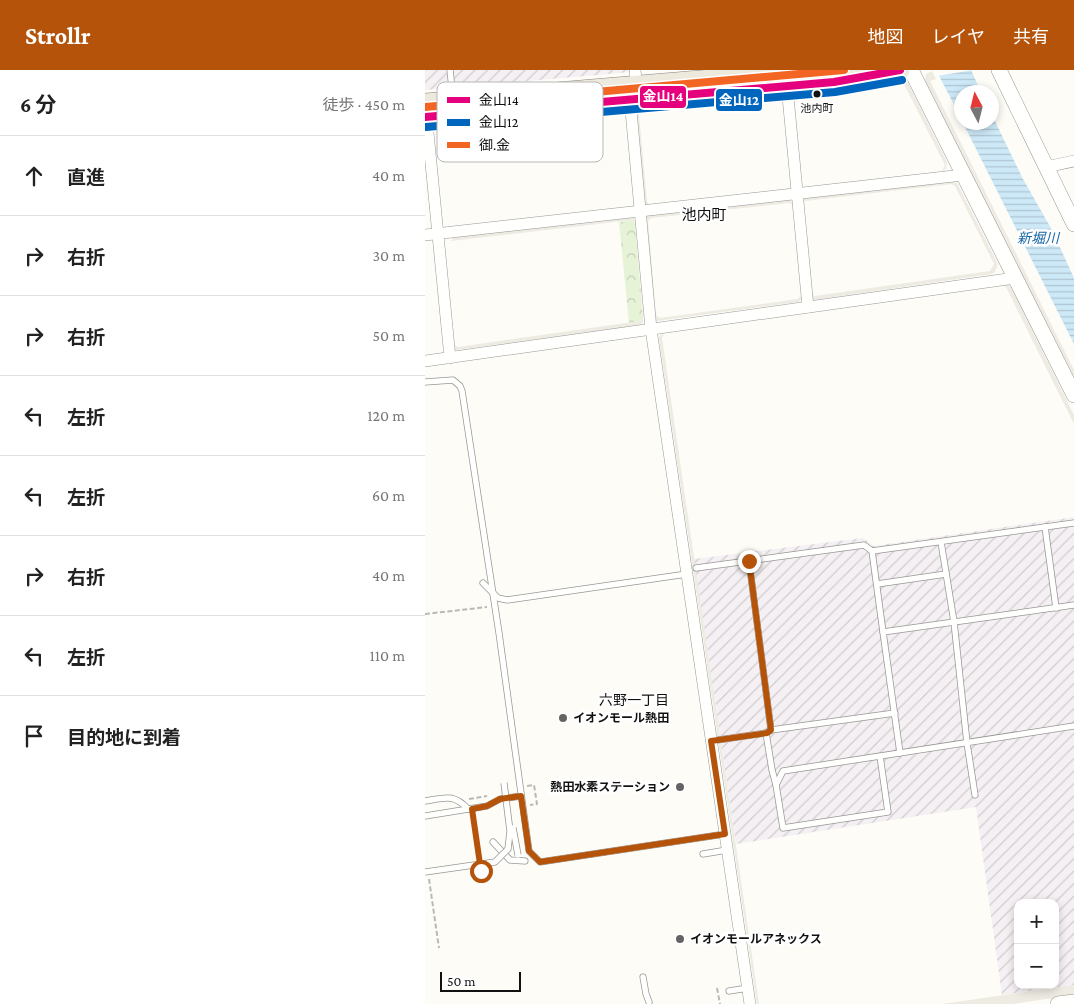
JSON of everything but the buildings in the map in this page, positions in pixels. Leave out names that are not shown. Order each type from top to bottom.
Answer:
[{"type":"main road","points":[[603,91],[819,70]]},
{"type":"main road","points":[[603,90],[787,86],[834,82],[900,70]]},
{"type":"main road","points":[[425,110],[437,106]]},
{"type":"street","points":[[911,70],[1074,395]]},
{"type":"street","points":[[999,70],[1074,224]]},
{"type":"street","points":[[787,86],[808,307]]},
{"type":"street","points":[[635,88],[641,211],[651,329],[691,571],[711,741],[750,1004]]},
{"type":"street","points":[[425,110],[450,358]]},
{"type":"street","points":[[1046,167],[1074,161]]},
{"type":"street","points":[[425,235],[963,175]]},
{"type":"street","points":[[425,361],[1015,278]]},
{"type":"street","points":[[1058,1004],[1074,1002]]},
{"type":"lane","points":[[425,382],[453,380],[460,386],[493,593],[529,851],[540,862]]},
{"type":"lane","points":[[483,583],[498,598],[507,600],[749,561],[864,546],[872,551],[1074,523]]},
{"type":"lane","points":[[1045,527],[1056,608]]},
{"type":"lane","points":[[941,542],[954,622],[967,743],[975,795]]},
{"type":"lane","points":[[872,551],[900,753]]},
{"type":"lane","points":[[749,561],[772,770],[783,828],[888,812],[880,756]]},
{"type":"lane","points":[[877,584],[946,574]]},
{"type":"lane","points":[[883,632],[1074,605]]},
{"type":"lane","points":[[711,741],[895,713]]},
{"type":"lane","points":[[776,785],[783,772],[1074,726]]},
{"type":"lane","points":[[425,872],[495,862],[508,849],[511,832],[505,783],[518,855],[525,861]]},
{"type":"lane","points":[[425,816],[487,806],[500,799],[521,796]]},
{"type":"lane","points":[[425,801],[452,797],[470,809]]},
{"type":"lane","points":[[493,842],[511,860],[540,862],[725,834]]},
{"type":"lane","points":[[703,854],[727,850]]},
{"type":"lane","points":[[643,977],[649,1002]]},
{"type":"lane","points":[[729,991],[747,988]]},
{"type":"path","points":[[519,787],[534,785],[537,804],[530,805]]},
{"type":"path","points":[[458,800],[488,796],[493,793]]},
{"type":"path","points":[[470,798],[470,809],[479,862]]},
{"type":"path","points":[[425,880],[429,879],[439,948]]},
{"type":"path","points":[[717,988],[719,1004]]},
{"type":"shaded area","points":[[425,70],[631,70],[631,72],[517,82],[437,82],[437,89],[425,90]]},
{"type":"shaded area","points":[[932,71],[936,79],[930,81],[1074,370],[1074,381],[925,81],[926,74]]},
{"type":"shaded area","points":[[900,78],[908,83],[947,162],[946,169],[942,172],[945,165],[905,86],[899,83],[836,95],[792,99],[794,94]]},
{"type":"shaded area","points":[[781,96],[782,99],[643,111],[639,115],[647,202],[650,205],[645,204],[636,109],[638,107]]},
{"type":"shaded area","points":[[624,108],[626,116],[623,113],[603,115],[603,110]]},
{"type":"shaded area","points":[[433,125],[437,125],[437,129],[432,129]]},
{"type":"shaded area","points":[[951,181],[957,183],[998,264],[995,272],[992,274],[814,300],[811,298],[810,293],[815,296],[990,271],[994,264],[955,186],[952,184],[805,201],[802,204],[804,198]]},
{"type":"shaded area","points":[[790,199],[793,205],[789,203],[651,218],[648,221],[656,315],[660,318],[798,299],[801,295],[801,300],[798,302],[657,321],[654,319],[647,215]]},
{"type":"shaded area","points":[[632,217],[635,224],[632,220],[451,241],[453,237]]},
{"type":"shaded area","points":[[1008,285],[1074,415],[1074,424],[1006,287],[1003,286]]},
{"type":"shaded area","points":[[643,317],[641,325],[456,350],[453,344],[458,347],[640,321]]},
{"type":"shaded area","points":[[664,334],[662,338],[759,1004],[757,1004],[659,338],[660,335]]},
{"type":"shaded area","points":[[1074,517],[1074,985],[1059,987],[1059,899],[1014,899],[1014,989],[1045,989],[1002,995],[976,807],[736,844],[694,559],[863,538],[874,546]]},
{"type":"shaded area","points":[[1074,985],[1074,995],[1013,1004],[942,1004],[1046,989],[1059,989],[1059,987]]},
{"type":"green space","points":[[632,220],[635,224],[643,317],[640,321],[629,323],[619,222]]},
{"type":"water","points":[[936,70],[971,70],[978,85],[954,85],[954,105]]},
{"type":"water","name":"新堀川","points":[[999,129],[1023,179],[1052,230],[1074,278],[1074,344],[967,130]]},
{"type":"pier","points":[[934,70],[973,70],[937,76]]},
{"type":"transit line","name":"御.金","points":[[603,91],[844,70]]},
{"type":"transit line","name":"金山14","points":[[603,102],[834,82],[900,70]]},
{"type":"transit line","name":"金山12","points":[[603,112],[835,92],[902,80]]},
{"type":"transit line","name":"御.金","points":[[425,107],[437,106]]},
{"type":"transit line","name":"金山14","points":[[425,117],[437,116]]},
{"type":"transit line","name":"金山12","points":[[426,127],[437,126]]},
{"type":"place","name":"池内町","points":[[817,94]]},
{"type":"place","name":"イオンモール熱田","points":[[563,718]]},
{"type":"place","name":"熱田水素ステーション","points":[[680,787]]},
{"type":"place","name":"イオンモールアネックス","points":[[680,939]]},
{"type":"district","name":"池内町","points":[[704,215]]},
{"type":"district","name":"六野一丁目","points":[[634,700]]},
{"type":"route","points":[[481,871],[472,809],[487,806],[500,799],[521,796],[529,851],[540,862],[725,834],[711,741],[767,733],[771,730],[749,561]]}]
